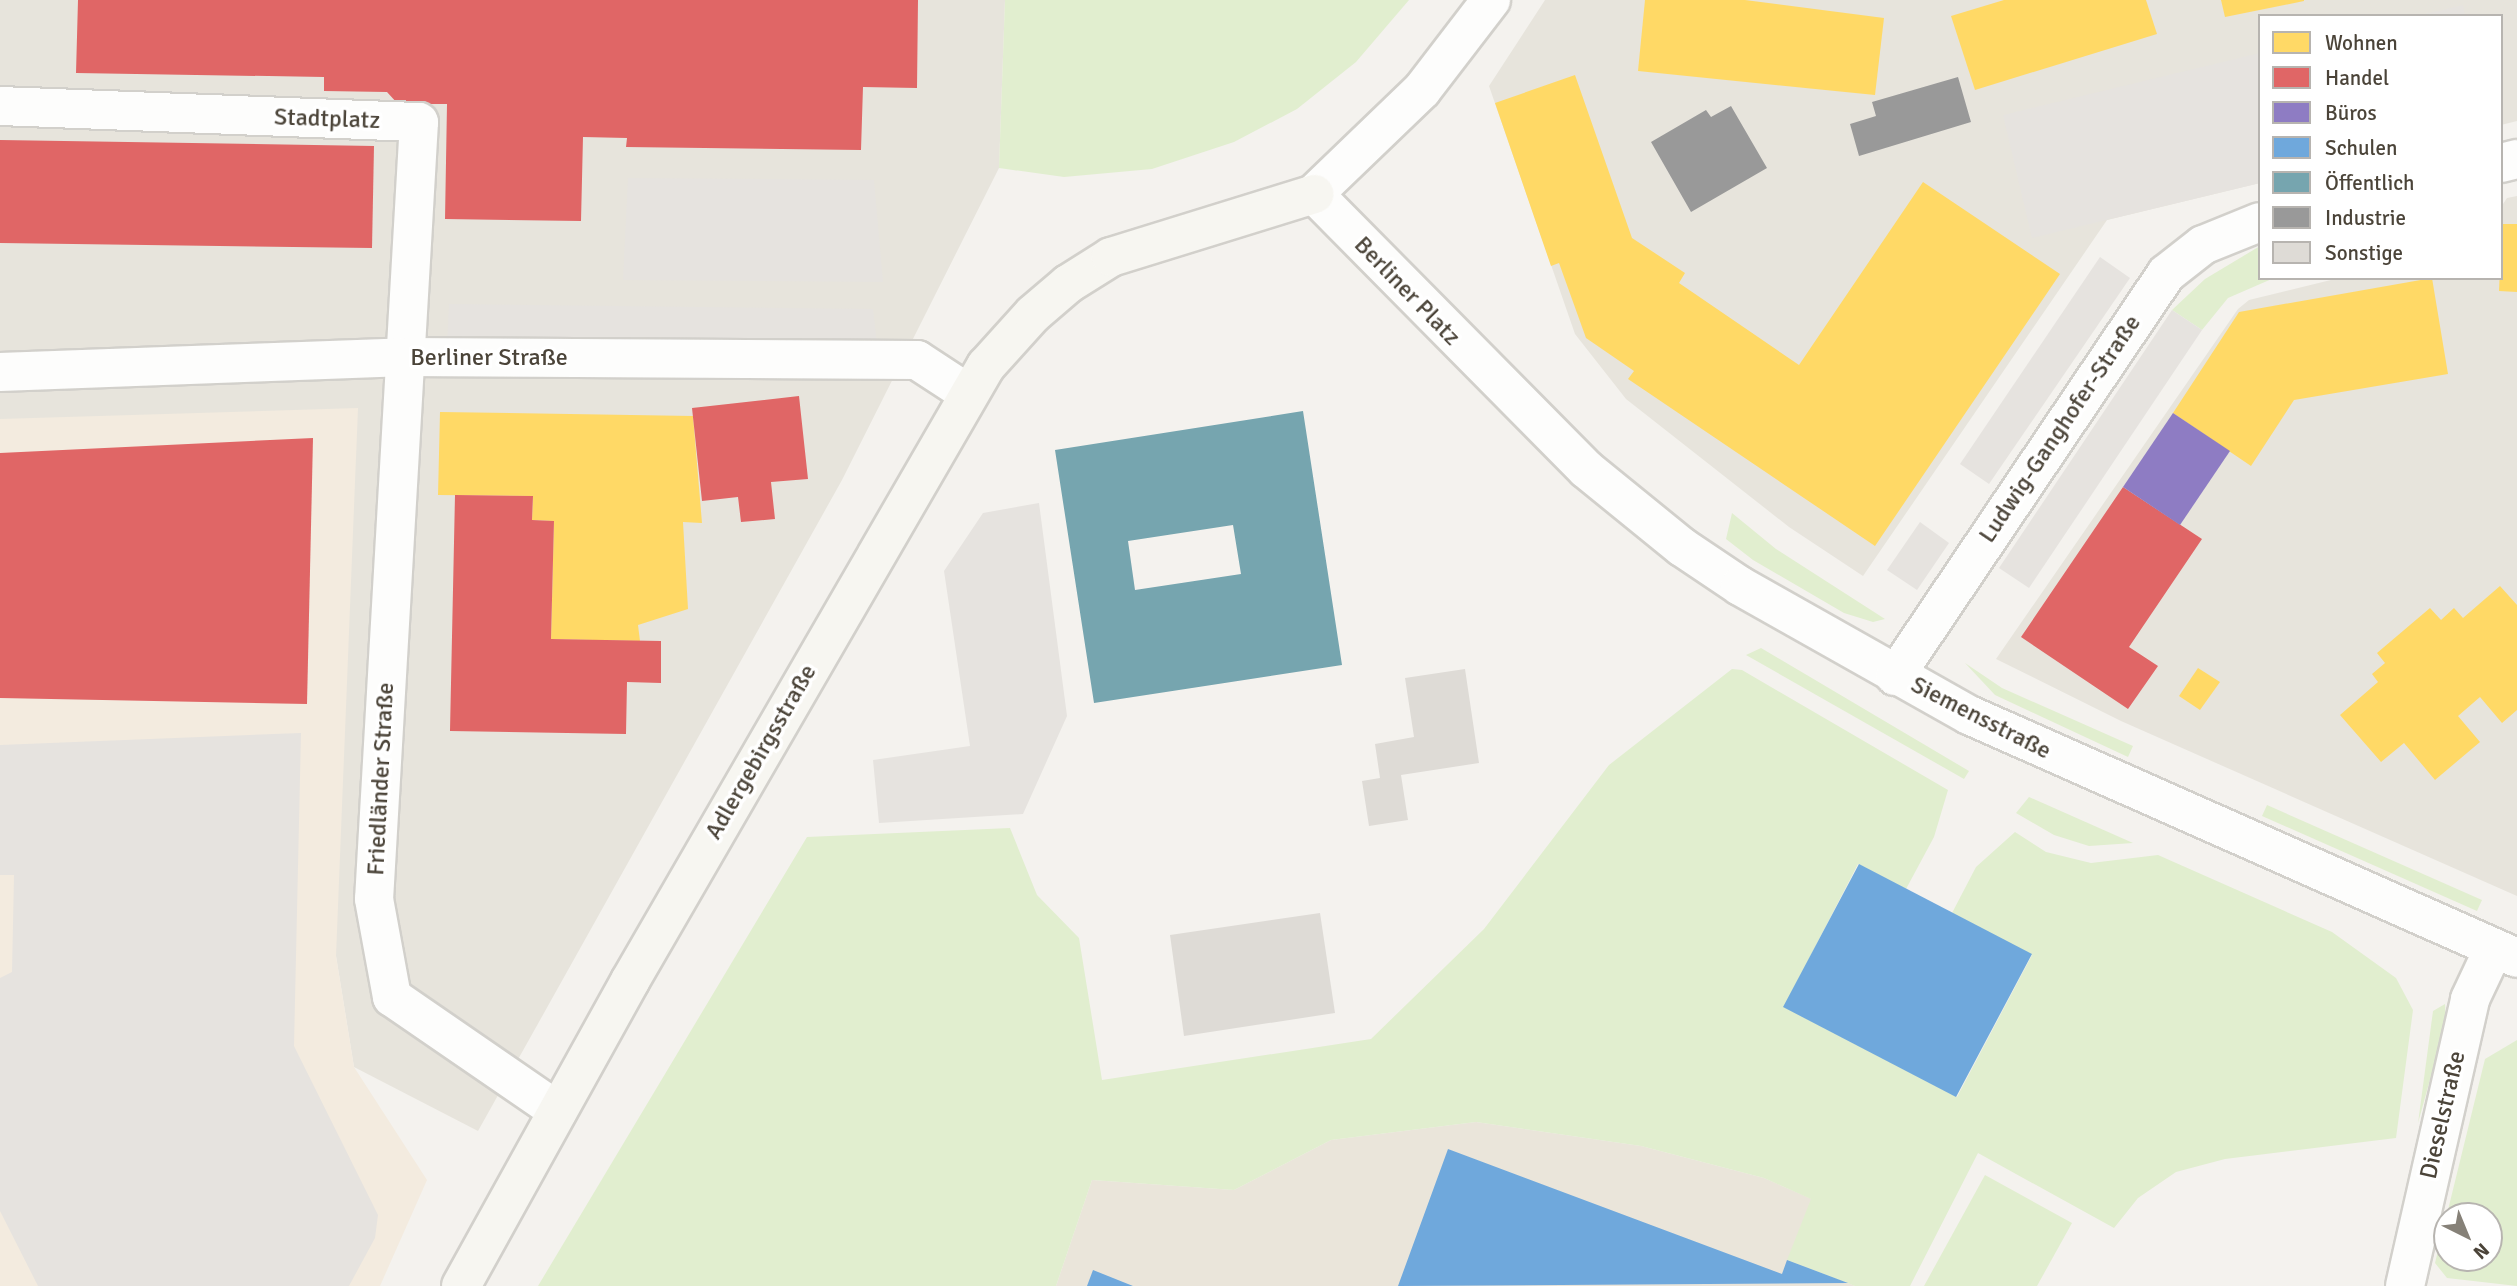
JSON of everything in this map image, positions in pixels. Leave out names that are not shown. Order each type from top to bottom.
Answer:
[{"type":"street","points":[[1314,194],[1422,90],[1491,0]]},
{"type":"street","name":"Stadtplatz","points":[[0,106],[419,122],[406,358]]},
{"type":"street","name":"Adlergebirgsstraße","points":[[461,1286],[558,1111],[986,366],[1033,314],[1068,284],[1111,257],[1314,194]]},
{"type":"street","name":"Berliner Platz","points":[[1314,194],[1500,387]]},
{"type":"street","name":"Ludwig-Ganghofer-Straße","points":[[1895,676],[2166,274],[2203,245],[2258,223]]},
{"type":"street","name":"Berliner Straße","points":[[0,372],[406,358],[917,360],[969,394]]},
{"type":"street","name":"Friedländer Straße","points":[[406,358],[374,899],[392,998],[558,1111]]},
{"type":"street","name":"Siemensstraße","points":[[1500,387],[1586,469],[1682,547],[1740,586],[1895,676],[2032,746],[2505,953]]},
{"type":"street","name":"Dieselstraße","points":[[2405,1286],[2470,999],[2505,953]]},
{"type":"shaded area","points":[[0,0],[1005,0],[999,168],[842,480],[478,1131],[354,1067],[336,956],[0,420]]},
{"type":"shaded area","points":[[1545,0],[2517,0],[2517,121],[2503,124],[2503,14],[2258,14],[2258,183],[2107,220],[1863,576],[1789,527],[1626,399],[1575,334],[1489,86]]},
{"type":"shaded area","points":[[2463,5],[2465,14],[2425,14]]},
{"type":"shaded area","points":[[2258,53],[2258,183],[2032,238],[2003,115]]},
{"type":"shaded area","points":[[628,178],[874,180],[883,282],[623,280]]},
{"type":"shaded area","points":[[2517,196],[2517,896],[2121,721],[1996,659],[2238,309],[2249,300],[2331,280],[2503,280],[2503,204],[2507,198]]},
{"type":"shaded area","points":[[2100,257],[2130,278],[1989,484],[1960,464]]},
{"type":"shaded area","points":[[449,304],[873,309],[878,353],[447,344]]},
{"type":"shaded area","points":[[2172,310],[2202,330],[2029,588],[1999,568]]},
{"type":"shaded area","points":[[358,408],[336,956],[354,1067],[427,1180],[380,1286],[0,1286],[0,419]]},
{"type":"shaded area","points":[[1039,503],[1067,716],[1023,814],[879,823],[873,760],[970,746],[944,571],[983,513]]},
{"type":"shaded area","points":[[1920,522],[1949,543],[1917,590],[1887,570]]},
{"type":"shaded area","points":[[301,733],[294,1046],[378,1215],[375,1238],[349,1286],[38,1286],[0,1211],[0,978],[12,972],[14,875],[0,875],[0,745]]},
{"type":"shaded area","points":[[1476,1122],[1641,1146],[1764,1178],[1812,1199],[1788,1260],[1855,1286],[1056,1286],[1092,1180],[1234,1190],[1331,1140]]},
{"type":"green space","points":[[1005,0],[1409,0],[1356,62],[1297,109],[1234,142],[1152,169],[1064,177],[999,168]]},
{"type":"green space","points":[[2258,247],[2258,280],[2269,280],[2228,298],[2202,330],[2172,310],[2205,279]]},
{"type":"green space","points":[[1732,513],[1776,549],[1885,619],[1873,622],[1844,613],[1753,560],[1726,539]]},
{"type":"green space","points":[[1761,648],[1969,771],[1964,779],[1746,655]]},
{"type":"green space","points":[[1965,663],[2002,688],[2133,746],[2128,757],[1995,695]]},
{"type":"green space","points":[[1732,669],[1742,670],[1948,790],[1934,837],[1906,889],[1858,864],[1784,1007],[1957,1097],[2032,955],[1952,913],[1976,867],[2015,832],[2046,852],[2091,863],[2158,855],[2332,932],[2396,978],[2413,1010],[2396,1138],[2225,1159],[2176,1172],[2138,1198],[2114,1228],[1978,1153],[1910,1286],[1855,1286],[1787,1260],[1811,1199],[1764,1178],[1641,1146],[1476,1122],[1331,1140],[1234,1190],[1092,1180],[1056,1286],[538,1286],[807,837],[1010,828],[1037,895],[1079,938],[1102,1080],[1371,1039],[1484,929],[1609,765]]},
{"type":"green space","points":[[2029,797],[2133,843],[2089,846],[2054,835],[2016,813]]},
{"type":"green space","points":[[2267,805],[2482,900],[2477,911],[2262,816]]},
{"type":"green space","points":[[2445,1004],[2446,1022],[2418,1123],[2433,1011]]},
{"type":"green space","points":[[2517,1040],[2517,1286],[2447,1278],[2442,1272],[2503,1272],[2503,1202],[2450,1202],[2485,1059]]},
{"type":"green space","points":[[1985,1175],[2072,1223],[2037,1286],[1924,1286]]},
{"type":"building: Wohnen","points":[[1645,0],[1745,0],[1884,18],[1875,95],[1638,71]]},
{"type":"building: Wohnen","points":[[2004,0],[2146,0],[2157,34],[1975,90],[1951,16]]},
{"type":"building: Wohnen","points":[[2221,0],[2304,0],[2304,1],[2225,17]]},
{"type":"building: Wohnen","points":[[1575,75],[1632,238],[1685,273],[1679,283],[1799,365],[1923,182],[2060,274],[1875,546],[1628,379],[1634,371],[1586,338],[1559,263],[1551,266],[1495,103]]},
{"type":"building: Wohnen","points":[[2503,224],[2517,224],[2517,292],[2499,291],[2499,280],[2503,280]]},
{"type":"building: Wohnen","points":[[2432,280],[2448,374],[2294,400],[2251,466],[2173,413],[2239,312]]},
{"type":"building: Wohnen","points":[[440,412],[693,416],[702,523],[683,522],[688,609],[638,625],[640,641],[551,639],[554,521],[532,520],[533,496],[438,495]]},
{"type":"building: Wohnen","points":[[2500,586],[2517,605],[2517,710],[2502,723],[2480,697],[2458,716],[2480,742],[2435,780],[2404,743],[2381,762],[2340,715],[2378,682],[2372,674],[2385,663],[2377,653],[2430,608],[2441,620],[2454,608],[2463,618]]},
{"type":"building: Wohnen","points":[[2198,668],[2220,682],[2200,710],[2179,696]]},
{"type":"building: Handel","points":[[78,0],[918,0],[917,88],[863,87],[861,150],[626,147],[627,138],[583,137],[581,221],[445,219],[447,104],[398,104],[387,92],[324,91],[324,77],[76,73]]},
{"type":"building: Handel","points":[[0,140],[374,146],[372,248],[0,243]]},
{"type":"building: Handel","points":[[799,396],[808,479],[771,482],[775,519],[741,522],[738,497],[702,501],[692,408]]},
{"type":"building: Handel","points":[[313,438],[307,704],[0,698],[0,453]]},
{"type":"building: Handel","points":[[2123,487],[2202,539],[2129,647],[2158,666],[2128,709],[2021,637]]},
{"type":"building: Handel","points":[[455,495],[533,496],[532,520],[554,521],[551,639],[661,641],[661,683],[627,682],[626,734],[450,731]]},
{"type":"building: Büros","points":[[2173,413],[2230,451],[2180,525],[2123,487]]},
{"type":"building: Schulen","points":[[1859,864],[2032,954],[1956,1097],[1783,1007]]},
{"type":"building: Schulen","points":[[1448,1149],[1782,1274],[1787,1260],[1848,1283],[1398,1286]]},
{"type":"building: Schulen","points":[[1093,1270],[1133,1286],[1087,1286]]},
{"type":"building: Öffentlich","points":[[1303,411],[1342,665],[1094,703],[1055,450]],"holes":[[[1233,525],[1241,574],[1135,590],[1128,541]]]},
{"type":"building: Industrie","points":[[1958,77],[1971,122],[1859,156],[1850,124],[1876,116],[1872,102]]},
{"type":"building: Industrie","points":[[1731,106],[1767,168],[1691,212],[1651,142],[1706,110],[1711,117]]},
{"type":"building: Sonstige","points":[[1465,669],[1479,763],[1401,775],[1408,820],[1369,826],[1362,781],[1380,778],[1375,744],[1414,737],[1405,678]]},
{"type":"building: Sonstige","points":[[1320,913],[1335,1013],[1184,1036],[1170,935]]}]
